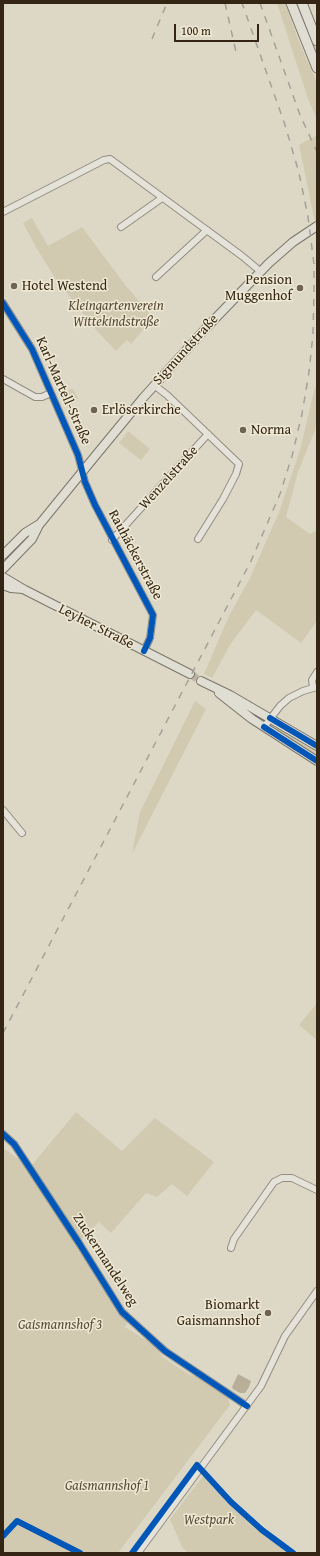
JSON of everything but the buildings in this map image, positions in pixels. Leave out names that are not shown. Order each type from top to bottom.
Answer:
[{"type":"highway","points":[[291,3],[317,68]]},
{"type":"highway","points":[[302,3],[317,41]]},
{"type":"main road","name":"Sigmundstraße","points":[[3,569],[32,539],[39,525],[154,385],[220,312],[260,271],[286,248],[317,226]]},
{"type":"main road","name":"Sigmundstraße","points":[[3,555],[25,533],[39,525]]},
{"type":"main road","name":"Leyher Straße","points":[[3,576],[23,589],[144,652],[190,674]]},
{"type":"main road","name":"Leyher Straße","points":[[3,585],[11,588],[23,589]]},
{"type":"main road","points":[[201,681],[230,695],[317,746]]},
{"type":"main road","points":[[209,685],[240,711],[317,761]]},
{"type":"street","points":[[3,212],[104,160],[110,159],[242,256],[260,271]]},
{"type":"street","points":[[121,227],[162,198]]},
{"type":"street","points":[[156,277],[207,230]]},
{"type":"street","name":"Karl-Martell-Straße","points":[[3,303],[32,349],[78,455],[83,471]]},
{"type":"street","points":[[3,379],[35,397],[42,397],[51,393]]},
{"type":"street","points":[[154,385],[238,462],[239,468],[198,539]]},
{"type":"street","name":"Wenzelstraße","points":[[112,540],[208,434]]},
{"type":"street","name":"Rauhäckerstraße","points":[[83,471],[90,493],[112,540],[153,615],[150,638],[144,652]]},
{"type":"street","points":[[264,727],[280,706],[289,698],[295,694],[315,688],[312,680],[317,672]]},
{"type":"street","points":[[3,810],[22,833]]},
{"type":"street","name":"Zuckermandelweg","points":[[3,1134],[17,1149],[75,1236],[122,1312],[165,1350],[246,1406]]},
{"type":"street","points":[[231,1248],[234,1239],[274,1182],[282,1178],[292,1178],[317,1190]]},
{"type":"street","points":[[138,1553],[265,1380],[285,1336],[317,1292]]},
{"type":"green space","points":[[277,3],[285,3],[300,44],[317,83],[317,119],[308,99]]},
{"type":"green space","points":[[317,135],[317,232],[299,145]]},
{"type":"green space","name":"Kleingartenverein Wittekindstraße","points":[[32,218],[48,246],[82,227],[126,286],[148,311],[150,322],[131,344],[127,340],[116,351],[98,332],[57,281],[23,223]]},
{"type":"green space","points":[[315,387],[317,387],[317,420],[315,430],[298,472],[286,517],[310,534],[317,530],[317,621],[301,643],[256,610],[230,645],[212,678],[204,674],[229,616],[250,578],[279,512],[300,450]]},
{"type":"green space","points":[[72,388],[78,398],[67,408],[62,396]]},
{"type":"green space","points":[[128,431],[150,449],[141,460],[119,443]]},
{"type":"green space","points":[[195,701],[206,709],[132,854],[140,812]]},
{"type":"green space","points":[[275,725],[317,750],[317,759],[278,733]]},
{"type":"green space","points":[[317,1003],[317,1040],[299,1025]]},
{"type":"green space","points":[[76,1112],[122,1151],[155,1118],[214,1162],[187,1196],[172,1184],[157,1197],[146,1193],[111,1233],[99,1222],[80,1241],[31,1166]]},
{"type":"green space","points":[[3,1148],[20,1160],[57,1214],[114,1306],[128,1322],[125,1327],[157,1347],[162,1357],[190,1375],[196,1376],[228,1396],[230,1405],[118,1553],[3,1553]]},
{"type":"green space","name":"Westpark","points":[[207,1471],[217,1484],[264,1530],[296,1553],[188,1553],[182,1547],[170,1519]]},
{"type":"shaded area","points":[[238,1374],[251,1381],[245,1393],[240,1393],[232,1387]]},
{"type":"tunnel","points":[[190,674],[201,681]]},
{"type":"railway","points":[[152,39],[167,3]]},
{"type":"railway","points":[[225,3],[236,52]]},
{"type":"railway","points":[[3,1033],[251,561],[280,494],[292,456],[302,414],[309,372],[313,334],[314,264],[308,217],[299,173],[285,125],[242,3]]},
{"type":"railway","points":[[260,3],[300,115],[317,152]]},
{"type":"cycle path","points":[[3,303],[32,349],[78,455],[85,482],[95,505],[153,615],[150,638],[144,651]]},
{"type":"cycle path","points":[[270,718],[317,746]]},
{"type":"cycle path","points":[[264,727],[317,761]]},
{"type":"cycle path","points":[[3,1134],[14,1144],[122,1312],[165,1351],[247,1406]]},
{"type":"cycle path","points":[[132,1553],[197,1465],[231,1502],[262,1530],[293,1553]]},
{"type":"cycle path","points":[[3,1536],[17,1521],[80,1553]]},
{"type":"place","name":"Hotel Westend","points":[[14,286]]},
{"type":"place","name":"Pension Muggenhof","points":[[300,288]]},
{"type":"place","name":"Erlöserkirche","points":[[94,410]]},
{"type":"place","name":"Norma","points":[[243,430]]},
{"type":"place","name":"Biomarkt Gaismannshof","points":[[268,1313]]},
{"type":"park label","name":"Gaismannshof 3","points":[[60,1325]]},
{"type":"park label","name":"Gaismannshof 1","points":[[107,1486]]}]
